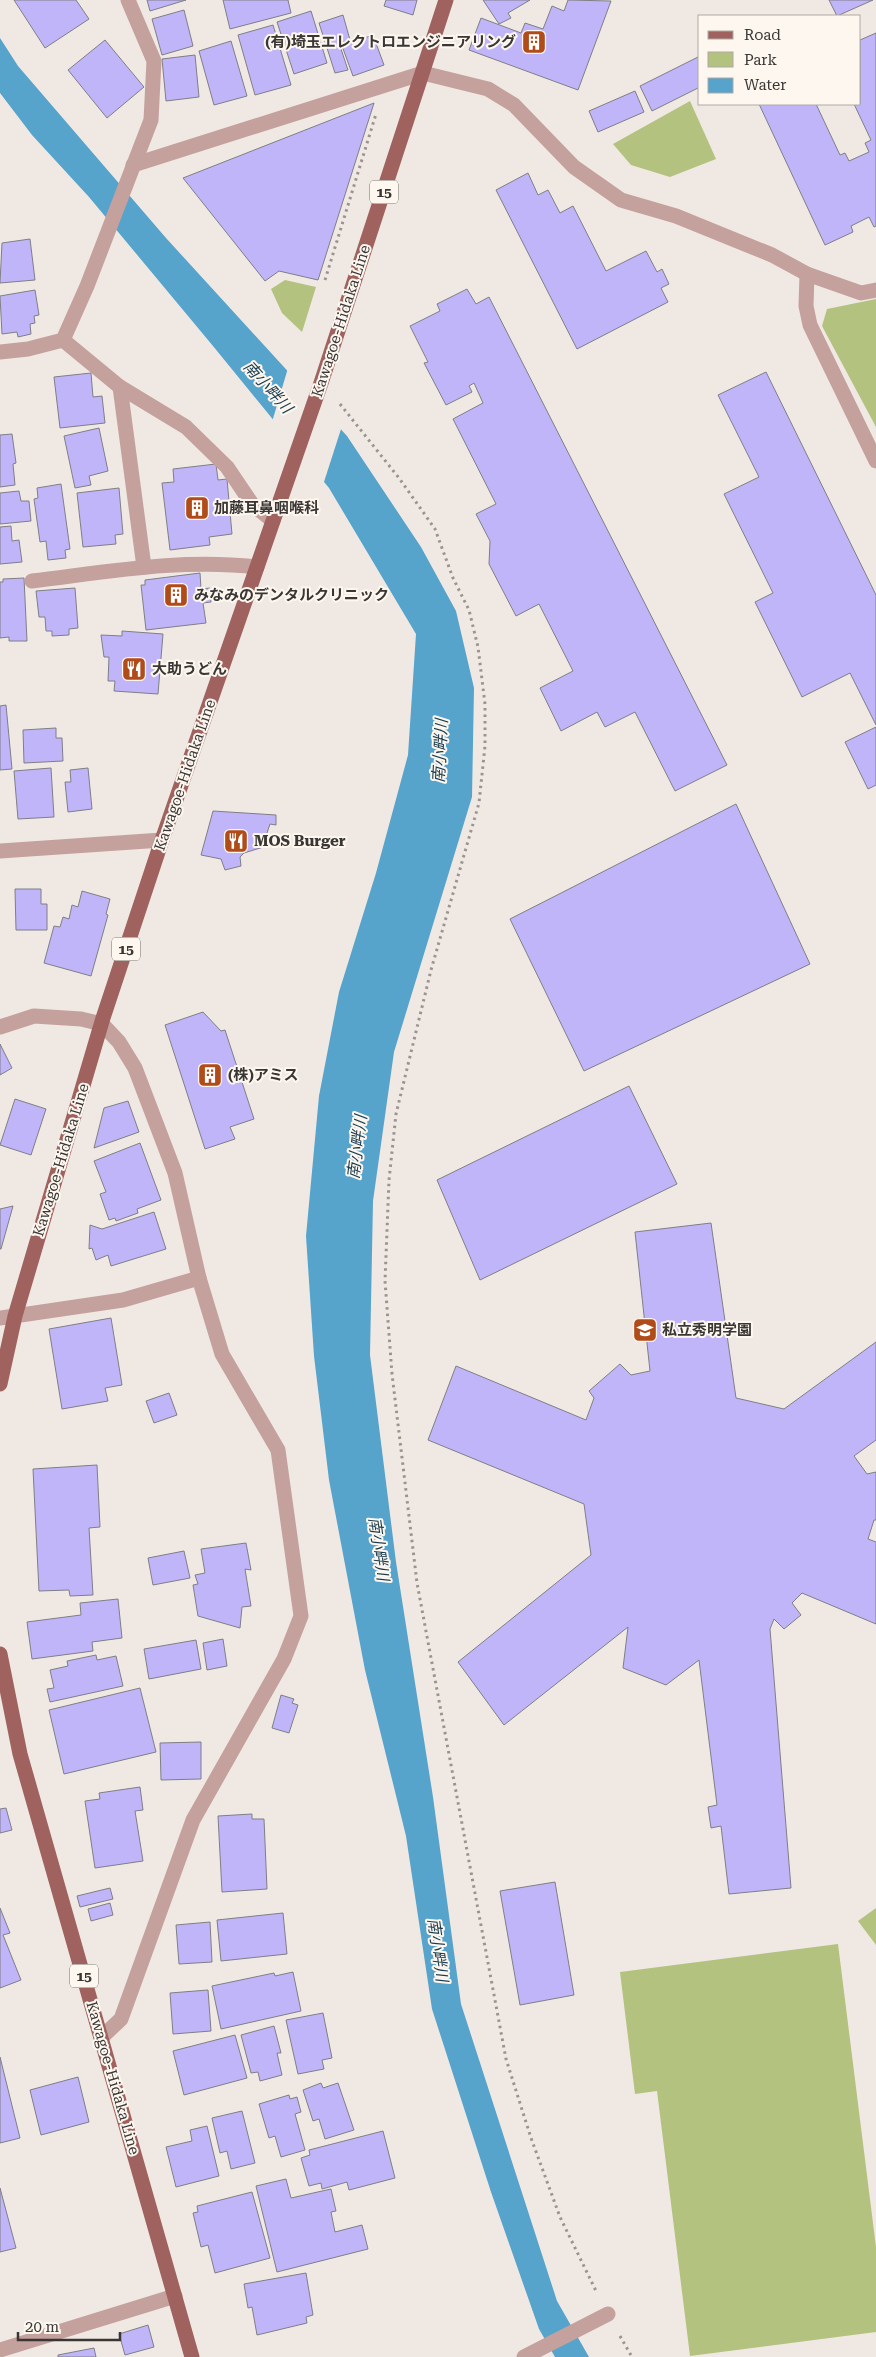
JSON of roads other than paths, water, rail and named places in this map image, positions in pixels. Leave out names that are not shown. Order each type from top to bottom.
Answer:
[{"type":"main road","name":"Kawagoe-Hidaka Line","points":[[0,1384],[7,1317],[162,840],[321,383],[446,0]]},
{"type":"main road","name":"Kawagoe-Hidaka Line","points":[[0,1654],[20,1754],[192,2357]]},
{"type":"street","points":[[63,340],[87,286],[151,120],[154,61],[128,0]]},
{"type":"street","points":[[133,164],[423,73],[488,89],[514,105],[574,167],[622,200],[676,216],[772,255],[807,274],[861,293],[876,290]]},
{"type":"street","points":[[807,274],[806,306],[810,325],[876,461]]},
{"type":"street","points":[[0,352],[28,349],[63,340]]},
{"type":"street","points":[[63,340],[120,387],[186,427],[227,467],[252,504],[273,521]]},
{"type":"street","points":[[120,387],[144,567]]},
{"type":"street","points":[[32,581],[144,567],[225,563],[257,567]]},
{"type":"street","points":[[0,851],[162,840]]},
{"type":"street","points":[[0,1027],[34,1016],[81,1019],[102,1024],[119,1042],[135,1068],[175,1173],[199,1278],[222,1354],[278,1450],[301,1616],[284,1659],[193,1820],[121,2019],[102,2037]]},
{"type":"street","points":[[7,1317],[123,1300],[199,1278]]},
{"type":"street","points":[[0,2350],[175,2296]]},
{"type":"street","points":[[524,2357],[608,2314]]},
{"type":"water","name":"南小畔川","points":[[0,38],[18,66],[166,238],[347,436],[421,547],[456,611],[474,688],[472,797],[394,1052],[373,1201],[370,1355],[396,1562],[433,1797],[461,2004],[557,2301],[589,2357],[555,2357],[539,2329],[491,2192],[432,2009],[406,1836],[365,1670],[329,1480],[314,1356],[306,1236],[319,1096],[339,992],[376,873],[408,755],[416,634],[329,488],[89,197],[32,135],[0,93]]},
{"type":"place","name":"(有)埼玉エレクトロエンジニアリング","points":[[534,42]]},
{"type":"place","name":"加藤耳鼻咽喉科","points":[[197,508]]},
{"type":"place","name":"みなみのデンタルクリニック","points":[[176,595]]},
{"type":"place","name":"大助うどん","points":[[134,669]]},
{"type":"place","name":"MOS Burger","points":[[236,841]]},
{"type":"place","name":"(株)アミス","points":[[210,1075]]},
{"type":"place","name":"私立秀明学園","points":[[645,1330]]}]
